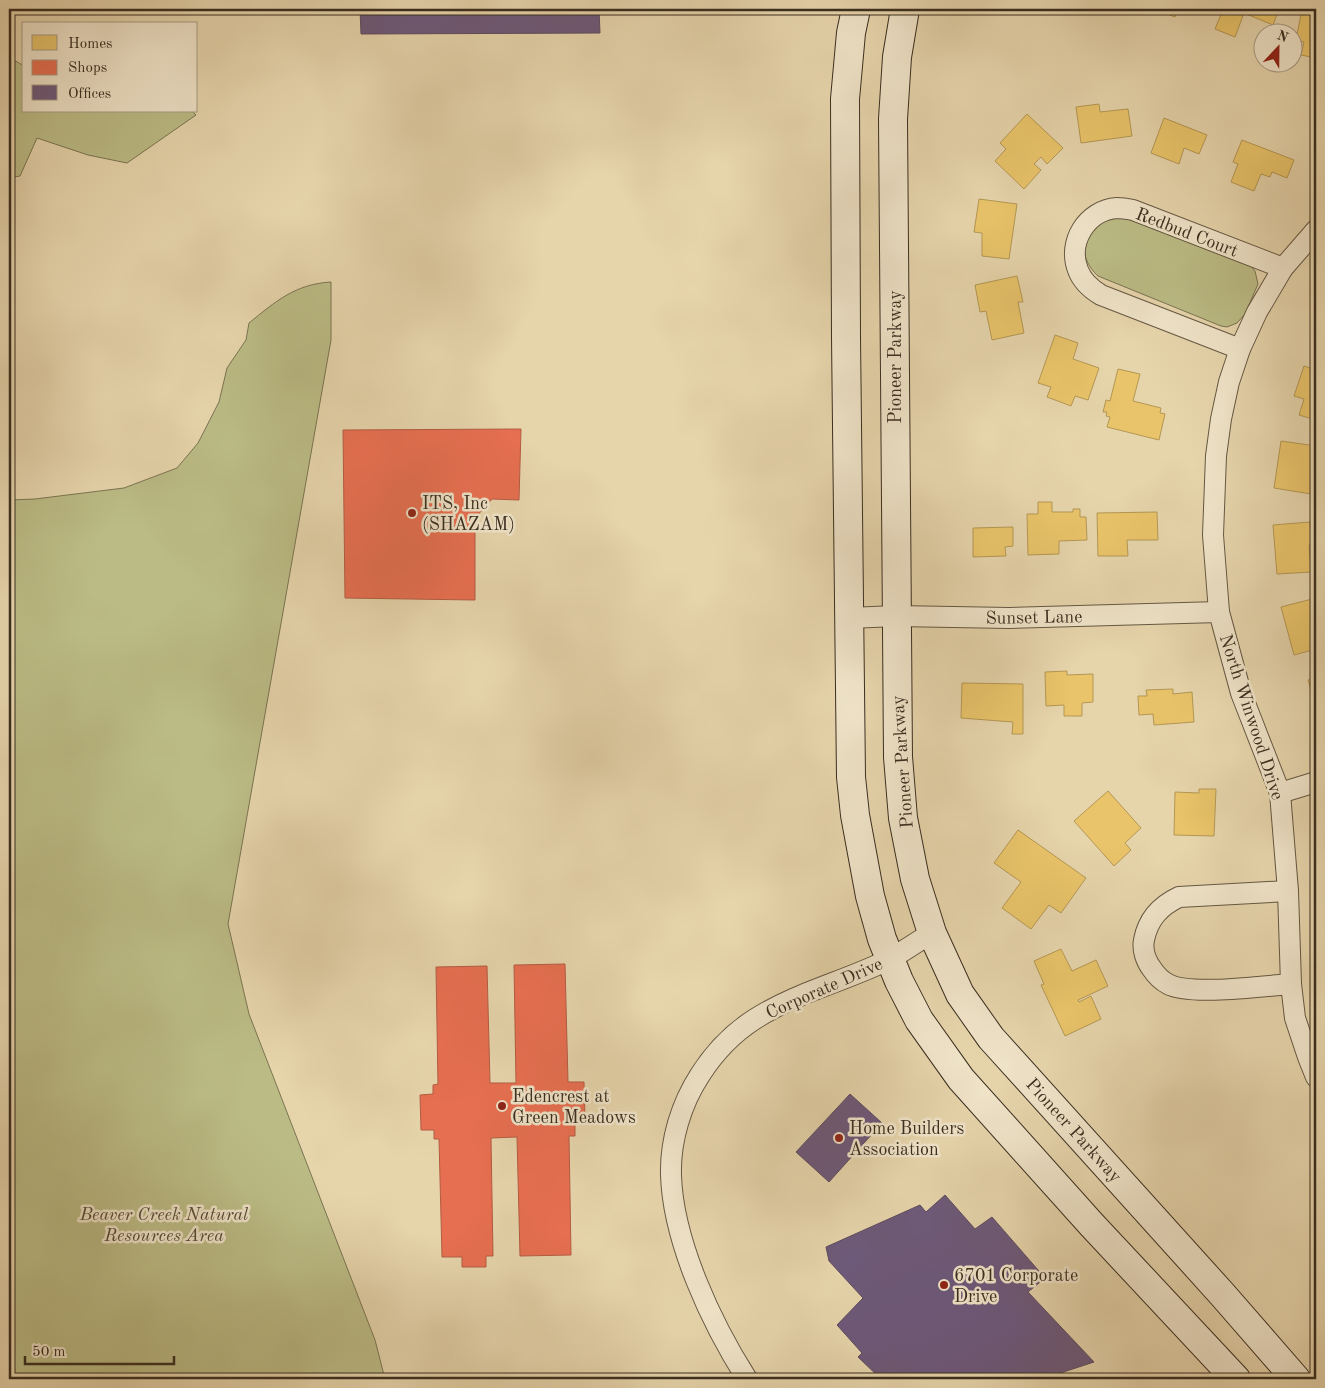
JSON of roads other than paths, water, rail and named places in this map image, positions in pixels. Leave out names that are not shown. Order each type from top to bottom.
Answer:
[{"type":"street","points":[[856,9],[851,33],[845,109],[851,777],[855,815],[870,896],[882,939],[899,980],[920,1020],[961,1078],[1092,1225],[1236,1379]]},
{"type":"street","name":"Pioneer Parkway","points":[[905,9],[897,57],[893,119],[896,616],[898,757],[903,818],[915,879],[932,933],[960,994],[991,1038],[1222,1294],[1296,1379]]},
{"type":"street","name":"Redbud Court","points":[[1240,349],[1101,295],[1089,287],[1078,272],[1074,258],[1076,240],[1085,224],[1100,212],[1118,208],[1133,210],[1283,268]]},
{"type":"street","name":"North Winwood Drive","points":[[1316,230],[1283,268],[1257,312],[1240,349],[1229,382],[1216,456],[1214,535],[1219,612],[1241,693],[1280,792],[1288,891],[1291,984],[1295,1018],[1316,1077]]},
{"type":"street","name":"Sunset Lane","points":[[849,618],[896,616],[1009,618],[1219,612]]},
{"type":"street","points":[[1280,792],[1316,782]]},
{"type":"street","points":[[1288,891],[1179,897],[1166,904],[1154,915],[1146,930],[1143,946],[1148,963],[1157,976],[1169,985],[1189,990],[1291,984]]},
{"type":"street","name":"Corporate Drive","points":[[747,1379],[731,1355],[709,1311],[691,1265],[676,1217],[671,1174],[673,1144],[681,1114],[693,1086],[710,1060],[731,1038],[755,1019],[783,1004],[890,959],[932,933]]},
{"type":"place","name":"ITS, Inc (SHAZAM)","points":[[412,513]]},
{"type":"place","name":"Edencrest at Green Meadows","points":[[502,1106]]},
{"type":"place","name":"Home Builders Association","points":[[839,1138]]},
{"type":"place","name":"6701 Corporate Drive","points":[[944,1285]]},
{"type":"park label","name":"Beaver Creek Natural Resources Area","points":[[164,1224]]}]
